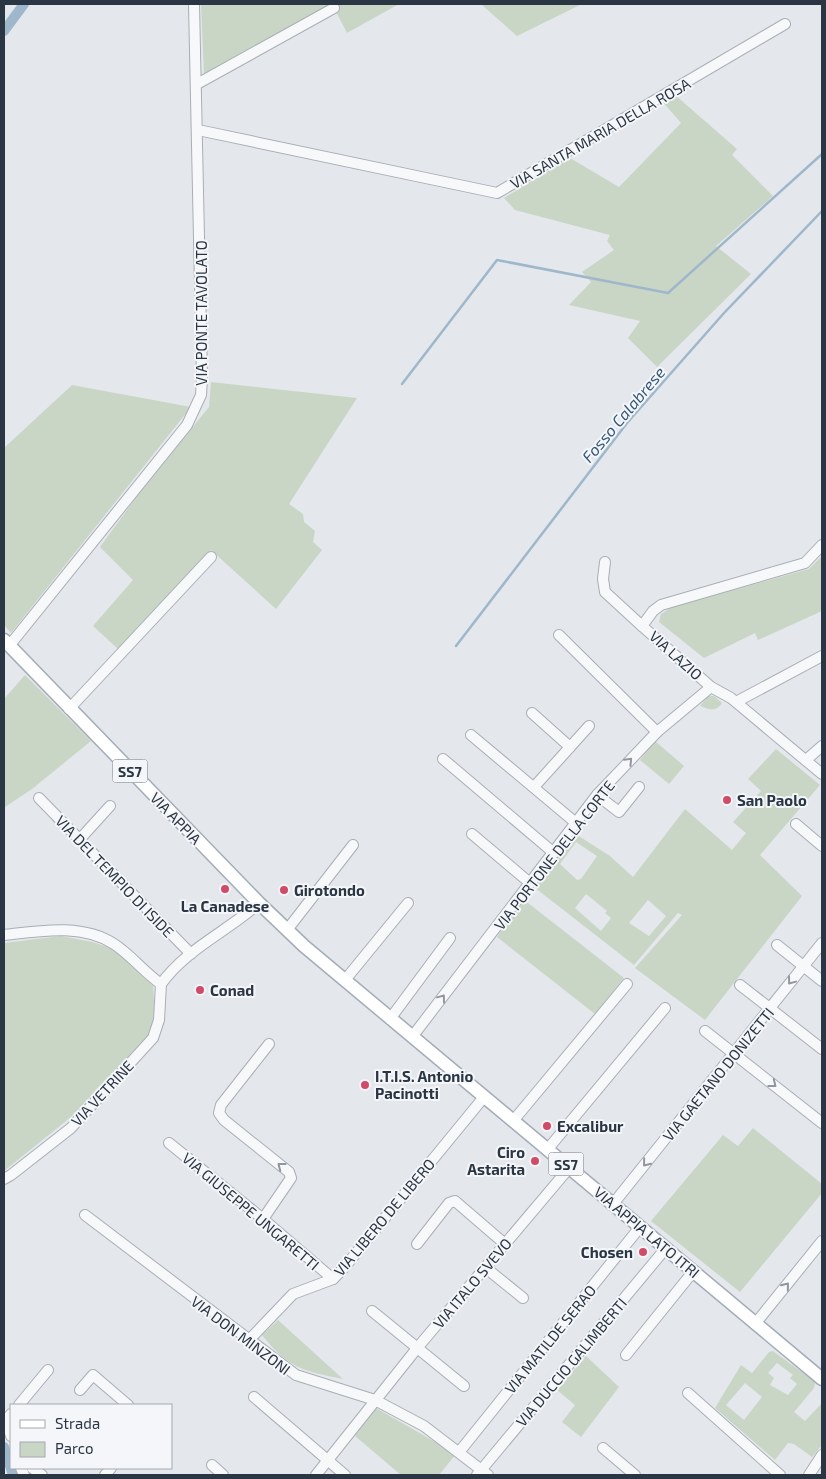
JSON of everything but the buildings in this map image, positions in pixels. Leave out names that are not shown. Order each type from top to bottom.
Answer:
[{"type":"main road","name":"VIA APPIA","points":[[6,643],[259,903],[310,950]]},
{"type":"main road","name":"VIA APPIA LATO ITRI","points":[[310,950],[822,1379]]},
{"type":"street","name":"VIA PONTE TAVOLATO","points":[[6,643],[187,425],[201,395],[198,130],[194,4]]},
{"type":"street","points":[[197,84],[334,8]]},
{"type":"street","name":"VIA SANTA MARIA DELLA ROSA","points":[[198,130],[497,193],[785,24]]},
{"type":"street","name":"VIA LAZIO","points":[[822,545],[805,563],[661,605],[653,611],[642,626],[711,687],[736,702],[822,774]]},
{"type":"street","points":[[69,709],[211,558]]},
{"type":"street","points":[[605,562],[602,579],[606,592],[642,626]]},
{"type":"street","points":[[559,634],[657,732]]},
{"type":"street","points":[[736,702],[822,656]]},
{"type":"street","name":"VIA PORTONE DELLA CORTE","points":[[412,1037],[598,795],[657,732],[711,687]]},
{"type":"street","points":[[532,713],[570,747]]},
{"type":"street","points":[[534,788],[589,726]]},
{"type":"street","points":[[471,735],[576,823]]},
{"type":"street","points":[[806,760],[822,746]]},
{"type":"street","points":[[443,759],[554,853]]},
{"type":"street","points":[[598,795],[619,812],[639,787]]},
{"type":"street","name":"VIA DEL TEMPIO DI ISIDE","points":[[39,798],[191,954]]},
{"type":"street","points":[[80,839],[110,806]]},
{"type":"street","points":[[796,824],[822,846]]},
{"type":"street","points":[[472,834],[530,883]]},
{"type":"street","points":[[287,930],[353,845]]},
{"type":"street","points":[[4,935],[40,931],[75,931],[94,935],[113,943],[161,984],[169,972],[259,903]]},
{"type":"street","points":[[345,980],[408,904]]},
{"type":"street","points":[[390,1018],[450,938]]},
{"type":"street","name":"VIA GAETANO DONIZETTI","points":[[613,1204],[822,943]]},
{"type":"street","points":[[777,945],[822,981]]},
{"type":"street","name":"VIA VETRINE","points":[[4,1179],[71,1128],[153,1038],[159,1020],[161,984]]},
{"type":"street","points":[[512,1121],[628,984]]},
{"type":"street","points":[[740,984],[822,1049]]},
{"type":"street","points":[[547,1150],[664,1008]]},
{"type":"street","points":[[705,1031],[822,1123]]},
{"type":"street","points":[[263,1219],[291,1178],[289,1172],[224,1120],[219,1113],[221,1105],[269,1044]]},
{"type":"street","name":"VIA LIBERO DE LIBERO","points":[[249,1340],[293,1294],[333,1279],[484,1097]]},
{"type":"street","name":"VIA GIUSEPPE UNGARETTI","points":[[169,1143],[263,1219],[333,1279]]},
{"type":"street","name":"VIA ITALO SVEVO","points":[[316,1475],[418,1347],[570,1167]]},
{"type":"street","points":[[417,1244],[449,1203],[455,1201],[505,1244]]},
{"type":"street","name":"VIA DON MINZONI","points":[[84,1215],[296,1375],[375,1400],[424,1426],[460,1452],[482,1473]]},
{"type":"street","name":"VIA MATILDE SERAO","points":[[460,1452],[640,1227]]},
{"type":"street","points":[[755,1324],[822,1241]]},
{"type":"street","name":"VIA DUCCIO GALIMBERTI","points":[[482,1473],[666,1248]]},
{"type":"street","points":[[486,1268],[523,1298]]},
{"type":"street","points":[[626,1355],[688,1278],[695,1272]]},
{"type":"street","points":[[372,1311],[464,1386]]},
{"type":"street","points":[[20,1404],[48,1370]]},
{"type":"street","points":[[80,1390],[93,1375],[127,1404]]},
{"type":"street","points":[[688,1393],[780,1475]]},
{"type":"street","points":[[254,1398],[345,1475]]},
{"type":"street","points":[[603,1448],[635,1475]]},
{"type":"street","points":[[817,1471],[822,1455]]},
{"type":"street","points":[[212,1465],[223,1475]]},
{"type":"green space","points":[[201,4],[399,4],[347,33],[333,6],[204,75]]},
{"type":"green space","points":[[481,4],[582,4],[517,36]]},
{"type":"green space","points":[[674,94],[737,149],[732,155],[773,196],[716,246],[751,274],[657,367],[628,338],[640,321],[569,305],[591,282],[582,272],[614,250],[607,241],[610,235],[515,210],[504,198],[570,158],[619,187],[681,123],[662,101]]},
{"type":"green space","points":[[211,382],[357,398],[289,504],[303,514],[304,522],[315,531],[313,542],[322,550],[276,609],[211,550],[118,649],[93,626],[133,580],[100,547],[143,488],[209,407]]},
{"type":"green space","points":[[72,385],[191,407],[11,633],[4,625],[4,448]]},
{"type":"green space","points":[[822,556],[822,611],[758,640],[755,633],[704,658],[659,622],[661,614],[672,607],[809,569]]},
{"type":"green space","points":[[25,675],[91,741],[32,789],[5,807],[4,845],[4,699]]},
{"type":"green space","points":[[708,696],[714,696],[722,703],[717,708],[712,709],[700,706]]},
{"type":"green space","points":[[655,741],[684,766],[669,784],[640,760]]},
{"type":"green space","points":[[776,749],[820,785],[760,855],[802,896],[705,1020],[635,968],[682,915],[678,913],[634,965],[534,887],[574,833],[610,856],[633,877],[685,809],[732,850],[746,833],[733,822],[761,791],[748,779]],"holes":[[[576,842],[597,856],[581,879],[577,880],[560,864]],[[586,894],[607,911],[605,913],[611,918],[601,931],[575,908]],[[648,900],[666,916],[649,936],[629,923]]]},
{"type":"green space","points":[[523,899],[624,978],[595,1014],[497,937]]},
{"type":"green space","points":[[61,936],[115,949],[153,984],[155,1017],[150,1033],[71,1117],[4,1171],[4,943]]},
{"type":"green space","points":[[753,1128],[822,1184],[822,1193],[740,1292],[651,1221],[723,1135],[738,1146]]},
{"type":"green space","points":[[278,1320],[343,1379],[307,1370],[280,1355],[262,1335]]},
{"type":"green space","points":[[773,1351],[815,1382],[814,1388],[794,1412],[805,1421],[822,1403],[822,1445],[812,1457],[794,1444],[788,1443],[775,1460],[715,1408],[741,1365],[752,1373],[769,1352]],"holes":[[[777,1363],[793,1375],[790,1378],[797,1384],[788,1395],[770,1385],[774,1378],[768,1373]],[[745,1383],[762,1397],[744,1420],[726,1405]]]},
{"type":"green space","points":[[586,1356],[619,1387],[581,1437],[562,1422],[575,1405],[557,1390]]},
{"type":"green space","points":[[376,1408],[456,1454],[439,1475],[401,1475],[355,1436]]},
{"type":"waterway","points":[[4,31],[24,4]]},
{"type":"waterway","points":[[402,384],[497,260],[668,293],[822,154]]},
{"type":"waterway","name":"Fosso Calabrese","points":[[456,646],[627,423],[724,313],[822,211]]},
{"type":"waterway","points":[[4,1447],[10,1466]]},
{"type":"waterway","points":[[11,1469],[13,1475]]},
{"type":"place","name":"San Paolo","points":[[727,800]]},
{"type":"place","name":"La Canadese","points":[[225,889]]},
{"type":"place","name":"Girotondo","points":[[284,890]]},
{"type":"place","name":"Conad","points":[[200,990]]},
{"type":"place","name":"I.T.I.S. Antonio Pacinotti","points":[[365,1085]]},
{"type":"place","name":"Excalibur","points":[[547,1126]]},
{"type":"place","name":"Ciro Astarita","points":[[535,1161]]},
{"type":"place","name":"Chosen","points":[[643,1252]]}]
